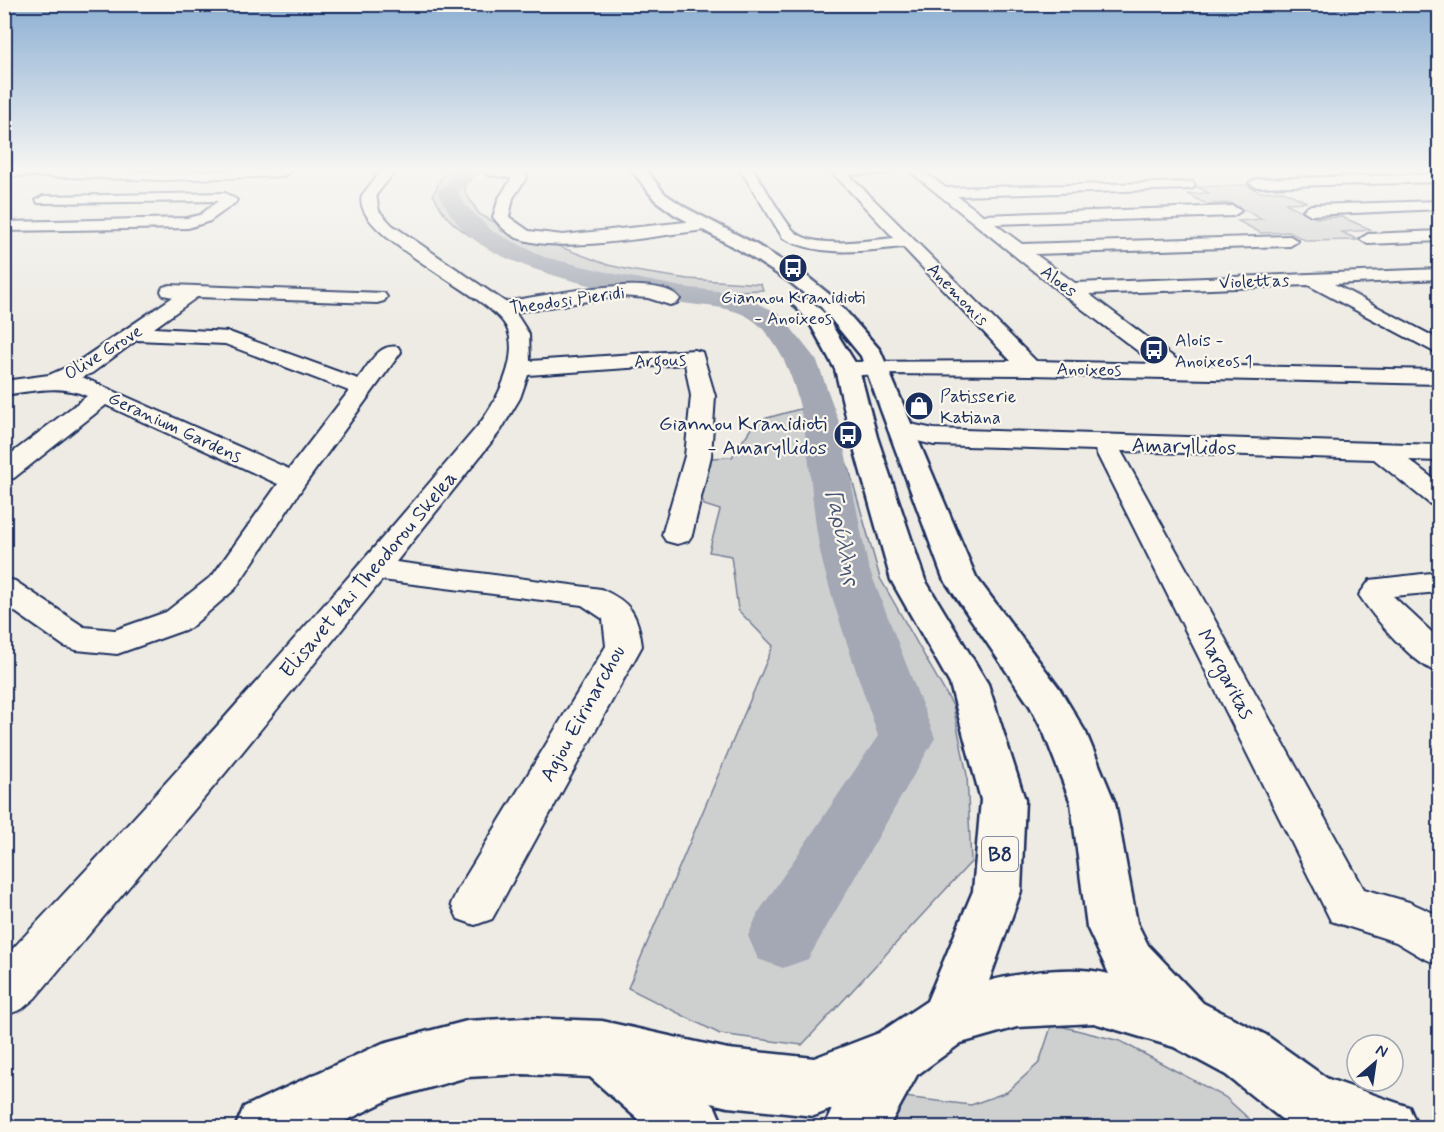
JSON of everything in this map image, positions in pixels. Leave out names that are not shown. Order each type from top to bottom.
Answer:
[{"type":"main road","name":"B8","points":[[684,222],[797,278],[828,303],[872,356],[912,438],[960,578],[1045,698],[1065,733],[1093,803],[1112,927],[1130,963],[1184,1022]]},
{"type":"main road","name":"B8","points":[[689,222],[785,288],[817,317],[847,369],[864,437],[908,580],[969,684],[1003,801],[997,891],[947,1020]]},
{"type":"main road","name":"B8","points":[[854,1128],[897,1055],[947,1020],[1017,1000],[1094,997],[1184,1022],[1246,1055],[1322,1115]]},
{"type":"main road","points":[[265,1128],[383,1072],[467,1049],[523,1046],[602,1049],[728,1078],[814,1087],[897,1055]]},
{"type":"main road","points":[[602,1049],[694,1128]]},
{"type":"main road","points":[[1322,1115],[1388,1128]]},
{"type":"street","points":[[6,229],[192,222]]},
{"type":"street","name":"Elisavet kai Theodorou Skelea","points":[[9,992],[170,811],[374,569],[491,426],[511,392],[522,347],[515,324],[500,309],[383,228],[379,222]]},
{"type":"street","points":[[505,222],[512,230],[522,234],[552,240],[572,240],[695,227]]},
{"type":"street","points":[[781,222],[789,235],[813,246],[907,242]]},
{"type":"street","name":"Anemonis","points":[[887,222],[1030,368]]},
{"type":"street","name":"Aloes","points":[[981,222],[1177,370]]},
{"type":"street","points":[[1368,238],[1440,236]]},
{"type":"street","points":[[1017,249],[1290,241]]},
{"type":"street","points":[[1418,274],[1440,284]]},
{"type":"street","name":"Violettas","points":[[1068,289],[1440,274]]},
{"type":"street","points":[[1311,279],[1440,349]]},
{"type":"street","name":"Theodosi Pieridi","points":[[500,309],[621,290],[650,293],[670,299]]},
{"type":"street","points":[[163,291],[377,297]]},
{"type":"street","name":"Olive Grove","points":[[4,388],[54,381],[84,368],[192,292]]},
{"type":"street","points":[[134,334],[206,335],[229,338],[362,388]]},
{"type":"street","points":[[4,588],[76,638],[117,642],[178,620],[224,582],[294,481],[390,352]]},
{"type":"street","name":"Argous","points":[[518,369],[694,357],[703,396],[698,456],[677,535]]},
{"type":"street","name":"Anoixeos","points":[[847,369],[878,367],[1030,368],[1440,377]]},
{"type":"street","name":"Geranium Gardens","points":[[54,381],[77,383],[294,481]]},
{"type":"street","points":[[4,472],[104,395]]},
{"type":"street","name":"Amaryllidos","points":[[912,438],[1440,453]]},
{"type":"street","name":"Margaritas","points":[[1104,443],[1348,906],[1409,924],[1440,942]]},
{"type":"street","points":[[1382,452],[1440,498]]},
{"type":"street","name":"Agiou Eirinarchou","points":[[374,569],[589,596],[612,606],[623,622],[624,646],[475,904]]},
{"type":"street","points":[[1440,582],[1382,587],[1375,595],[1386,610],[1440,661]]},
{"type":"shaded area","points":[[453,222],[494,222],[501,231],[521,238],[558,246],[608,265],[635,271],[688,279],[761,284],[763,290],[669,294],[606,284],[546,269],[489,246],[466,233]]},
{"type":"shaded area","points":[[1240,222],[1353,222],[1372,230],[1342,232],[1358,240],[1307,241],[1289,232],[1261,233]]},
{"type":"shaded area","points":[[822,403],[849,469],[880,578],[953,706],[967,775],[971,862],[802,1045],[720,1034],[628,988],[773,646],[738,610],[731,556],[709,552],[720,510],[704,505],[700,494],[711,458],[732,457],[756,421]]},
{"type":"shaded area","points":[[1052,1024],[1120,1041],[1225,1097],[1258,1127],[881,1128],[896,1096],[971,1105],[1007,1092],[1039,1063]]},
{"type":"waterway","name":"Γαρύλλης","points":[[470,222],[484,236],[535,262],[615,282],[682,295],[734,301],[769,319],[801,361],[821,422],[846,566],[907,738],[783,936]]},
{"type":"place","name":"Giannou Kranidioti - Anoixeos","points":[[793,268]]},
{"type":"place","name":"Alois - Anoixeos 1","points":[[1154,350]]},
{"type":"place","name":"Patisserie Katiana","points":[[919,406]]},
{"type":"place","name":"Giannou Kranidioti - Amaryllidos","points":[[848,435]]}]
